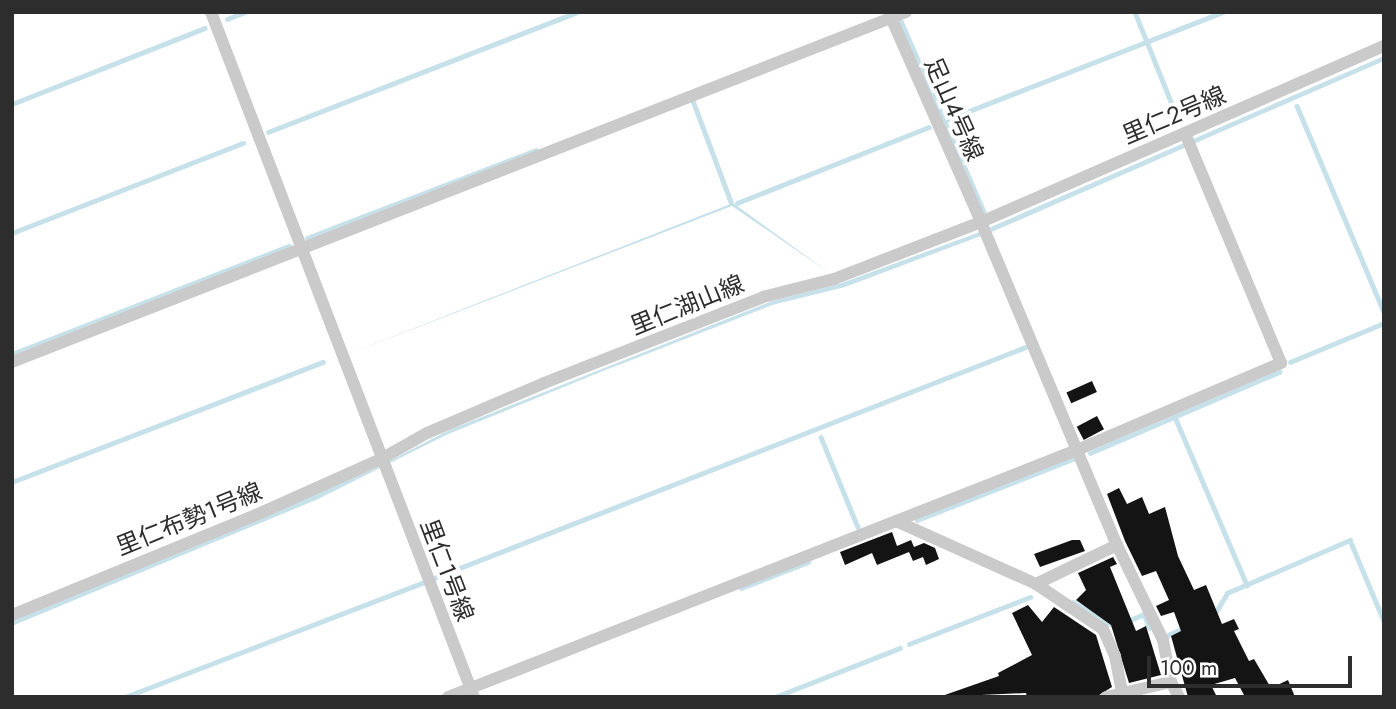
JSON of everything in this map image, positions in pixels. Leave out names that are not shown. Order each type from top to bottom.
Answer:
[{"type":"street","points":[[211,12],[381,459]]},
{"type":"street","points":[[12,362],[890,15],[906,12]]},
{"type":"street","name":"足山4号線","points":[[890,15],[981,222]]},
{"type":"street","name":"里仁2号線","points":[[981,222],[1384,46]]},
{"type":"street","points":[[447,697],[472,692],[1077,450],[1281,363],[1185,133]]},
{"type":"street","points":[[981,222],[1117,545],[1163,640],[1171,682],[1179,697]]},
{"type":"street","name":"里仁湖山線","points":[[381,459],[427,432],[763,297],[834,279],[981,222]]},
{"type":"street","name":"里仁布勢1号線","points":[[12,615],[381,459]]},
{"type":"street","name":"里仁1号線","points":[[381,459],[472,692]]},
{"type":"street","points":[[896,521],[1036,584],[1103,629],[1115,656],[1122,691]]},
{"type":"street","points":[[1036,584],[1117,545]]},
{"type":"street","points":[[1106,697],[1122,691],[1171,682]]},
{"type":"water","points":[[1384,56],[1384,61],[994,231],[845,287],[772,305],[598,373],[446,435],[316,500],[12,626],[12,621],[376,468],[449,430],[772,301],[842,283],[977,233]]},
{"type":"water","points":[[733,203],[831,274],[732,206],[346,355]]},
{"type":"building","points":[[1092,381],[1097,392],[1071,403],[1066,392]]},
{"type":"building","points":[[1097,416],[1104,429],[1084,440],[1077,427]]},
{"type":"building","points":[[1119,488],[1127,504],[1142,497],[1149,514],[1165,507],[1178,556],[1194,590],[1206,585],[1222,624],[1234,619],[1239,629],[1234,631],[1249,661],[1254,659],[1271,688],[1288,680],[1295,697],[1245,697],[1235,678],[1211,685],[1217,697],[1188,697],[1171,636],[1181,631],[1174,612],[1161,616],[1156,606],[1169,600],[1156,571],[1142,576],[1125,541],[1107,494]]},
{"type":"building","points":[[892,532],[897,546],[911,540],[914,547],[924,543],[935,548],[939,559],[926,565],[923,557],[913,561],[909,552],[877,565],[872,553],[845,565],[840,552]]},
{"type":"building","points":[[1072,540],[1080,540],[1085,551],[1040,567],[1034,554]]},
{"type":"building","points":[[1113,557],[1117,564],[1110,567],[1136,631],[1146,626],[1161,675],[1129,683],[1111,625],[1076,600],[1086,590],[1078,573]]},
{"type":"building","points":[[1028,605],[1042,622],[1054,607],[1096,635],[1112,687],[1096,697],[1027,697],[1026,693],[939,697],[999,676],[998,673],[1032,655],[1012,613]]},
{"type":"waterway","points":[[227,19],[245,12]]},
{"type":"waterway","points":[[268,132],[577,12]]},
{"type":"waterway","points":[[1135,12],[1178,119]]},
{"type":"waterway","points":[[946,120],[1223,12]]},
{"type":"waterway","points":[[901,21],[984,212]]},
{"type":"waterway","points":[[12,104],[205,28]]},
{"type":"waterway","points":[[692,98],[731,202]]},
{"type":"waterway","points":[[1297,106],[1384,312]]},
{"type":"waterway","points":[[737,203],[929,127]]},
{"type":"waterway","points":[[12,233],[243,143]]},
{"type":"waterway","points":[[307,238],[536,150]]},
{"type":"waterway","points":[[12,354],[289,246]]},
{"type":"waterway","points":[[1290,362],[1384,323]]},
{"type":"waterway","points":[[434,578],[1026,347]]},
{"type":"waterway","points":[[12,482],[323,362]]},
{"type":"waterway","points":[[1090,453],[1279,372]]},
{"type":"waterway","points":[[1175,417],[1247,585]]},
{"type":"waterway","points":[[821,437],[858,527]]},
{"type":"waterway","points":[[917,520],[1073,459]]},
{"type":"waterway","points":[[1214,615],[1227,593],[1350,540],[1384,621]]},
{"type":"waterway","points":[[741,588],[808,562]]},
{"type":"waterway","points":[[125,697],[424,582]]},
{"type":"waterway","points":[[909,644],[1030,597]]},
{"type":"waterway","points":[[1073,602],[1111,624]]},
{"type":"waterway","points":[[1126,622],[1144,614],[1150,628]]},
{"type":"waterway","points":[[1166,636],[1183,628]]},
{"type":"waterway","points":[[775,697],[900,648]]}]
